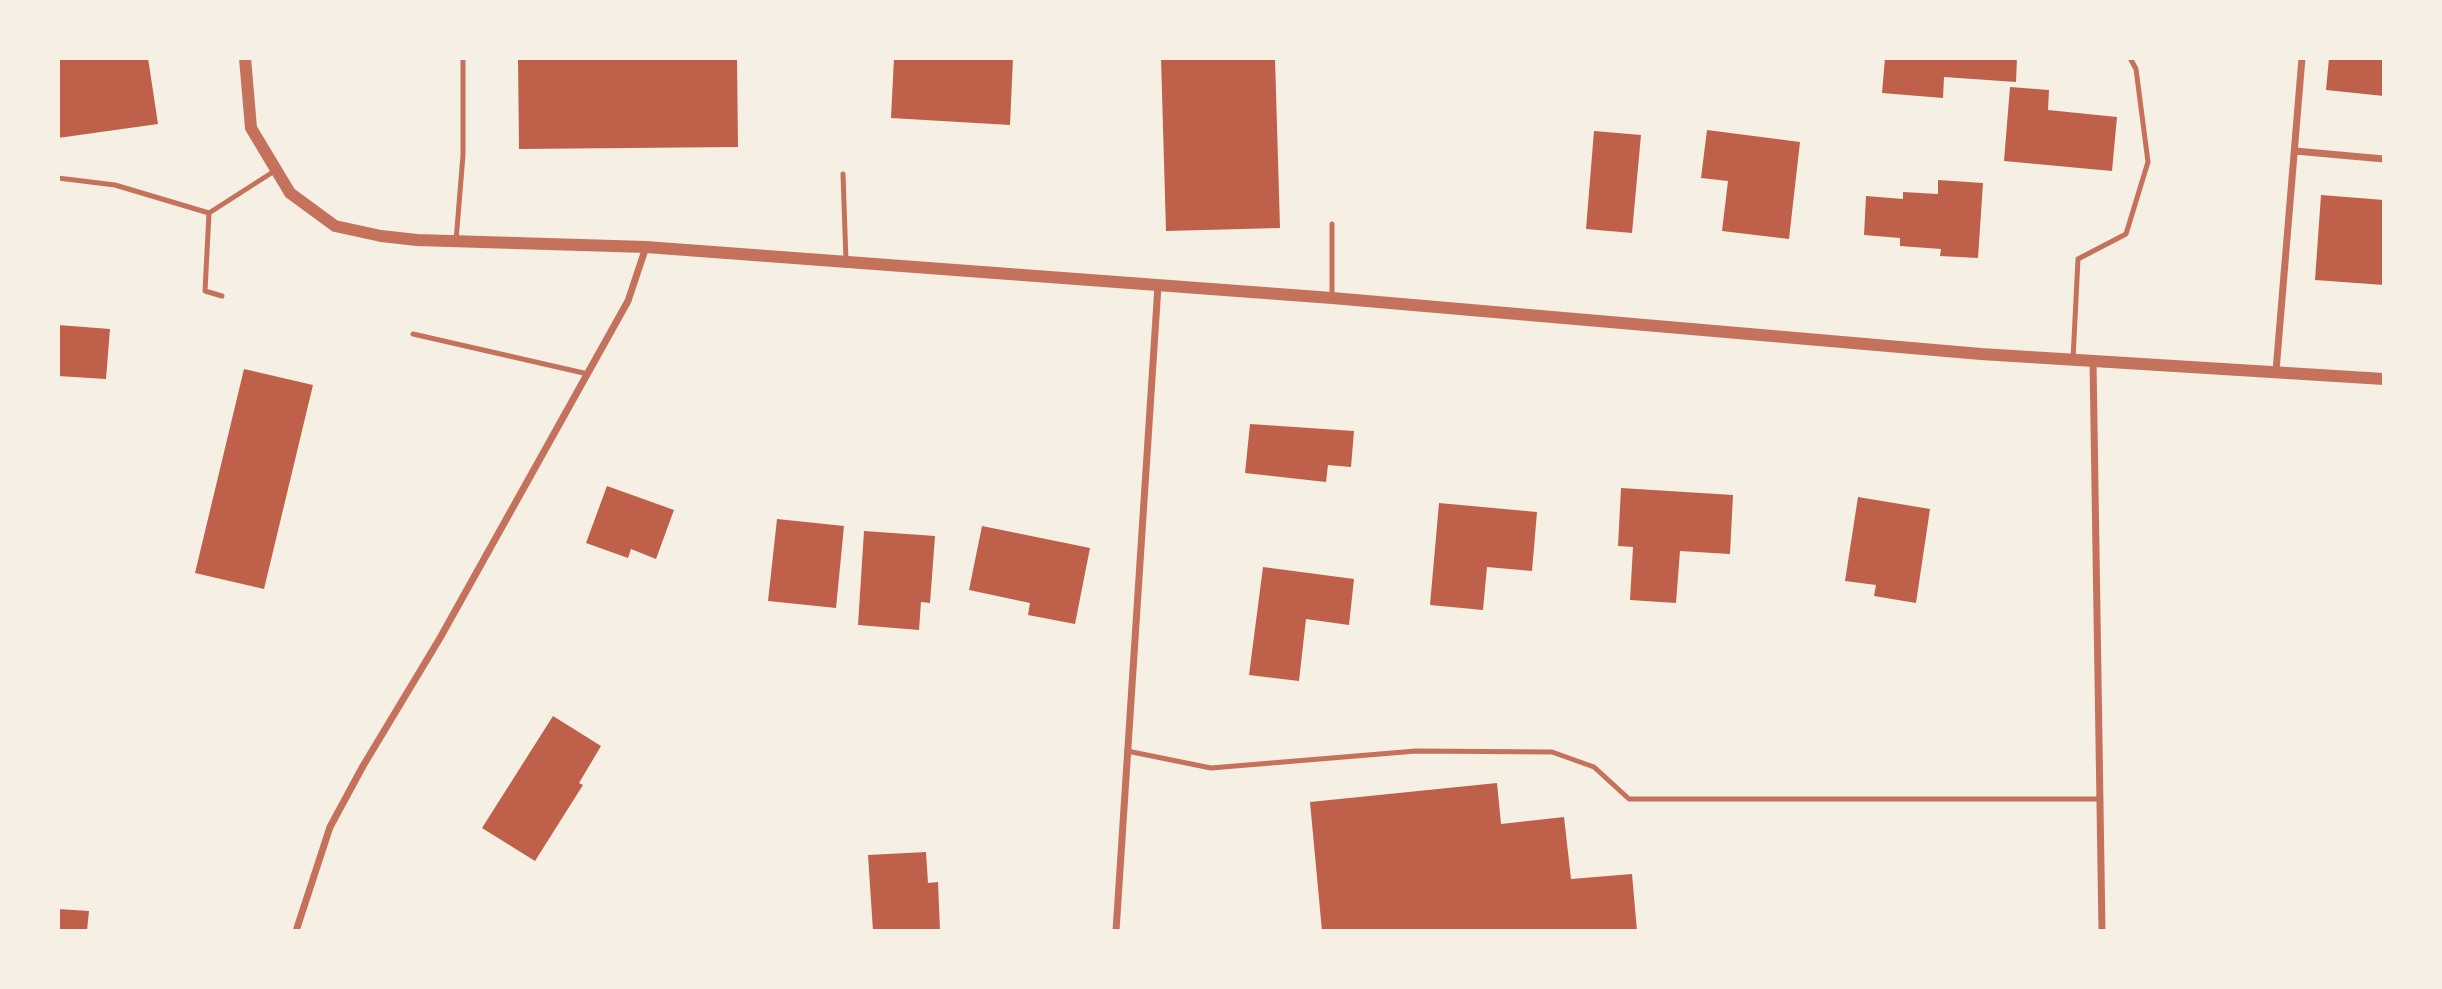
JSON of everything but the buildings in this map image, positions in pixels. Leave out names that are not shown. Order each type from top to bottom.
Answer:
[{"type":"street","points":[[245,58],[251,128],[290,193],[335,226],[381,236],[646,247],[846,261],[1332,298],[1981,354],[2384,379]]},
{"type":"street","points":[[2276,371],[2302,58]]},
{"type":"street","points":[[2295,151],[2384,159]]},
{"type":"street","points":[[296,931],[330,827],[363,766],[440,638],[628,302],[646,247]]},
{"type":"street","points":[[1116,931],[1158,286]]},
{"type":"street","points":[[2093,361],[2102,931]]},
{"type":"lane","points":[[456,241],[463,155],[463,58]]},
{"type":"lane","points":[[2073,359],[2078,259],[2126,234],[2148,162],[2136,69],[2130,58]]},
{"type":"lane","points":[[58,178],[115,185],[209,213],[276,170]]},
{"type":"lane","points":[[843,174],[846,261]]},
{"type":"lane","points":[[209,213],[205,291],[222,296]]},
{"type":"lane","points":[[1332,224],[1332,298]]},
{"type":"lane","points":[[413,334],[588,374]]},
{"type":"lane","points":[[1127,751],[1211,768],[1416,751],[1552,752],[1594,767],[1629,799],[2100,799]]}]
